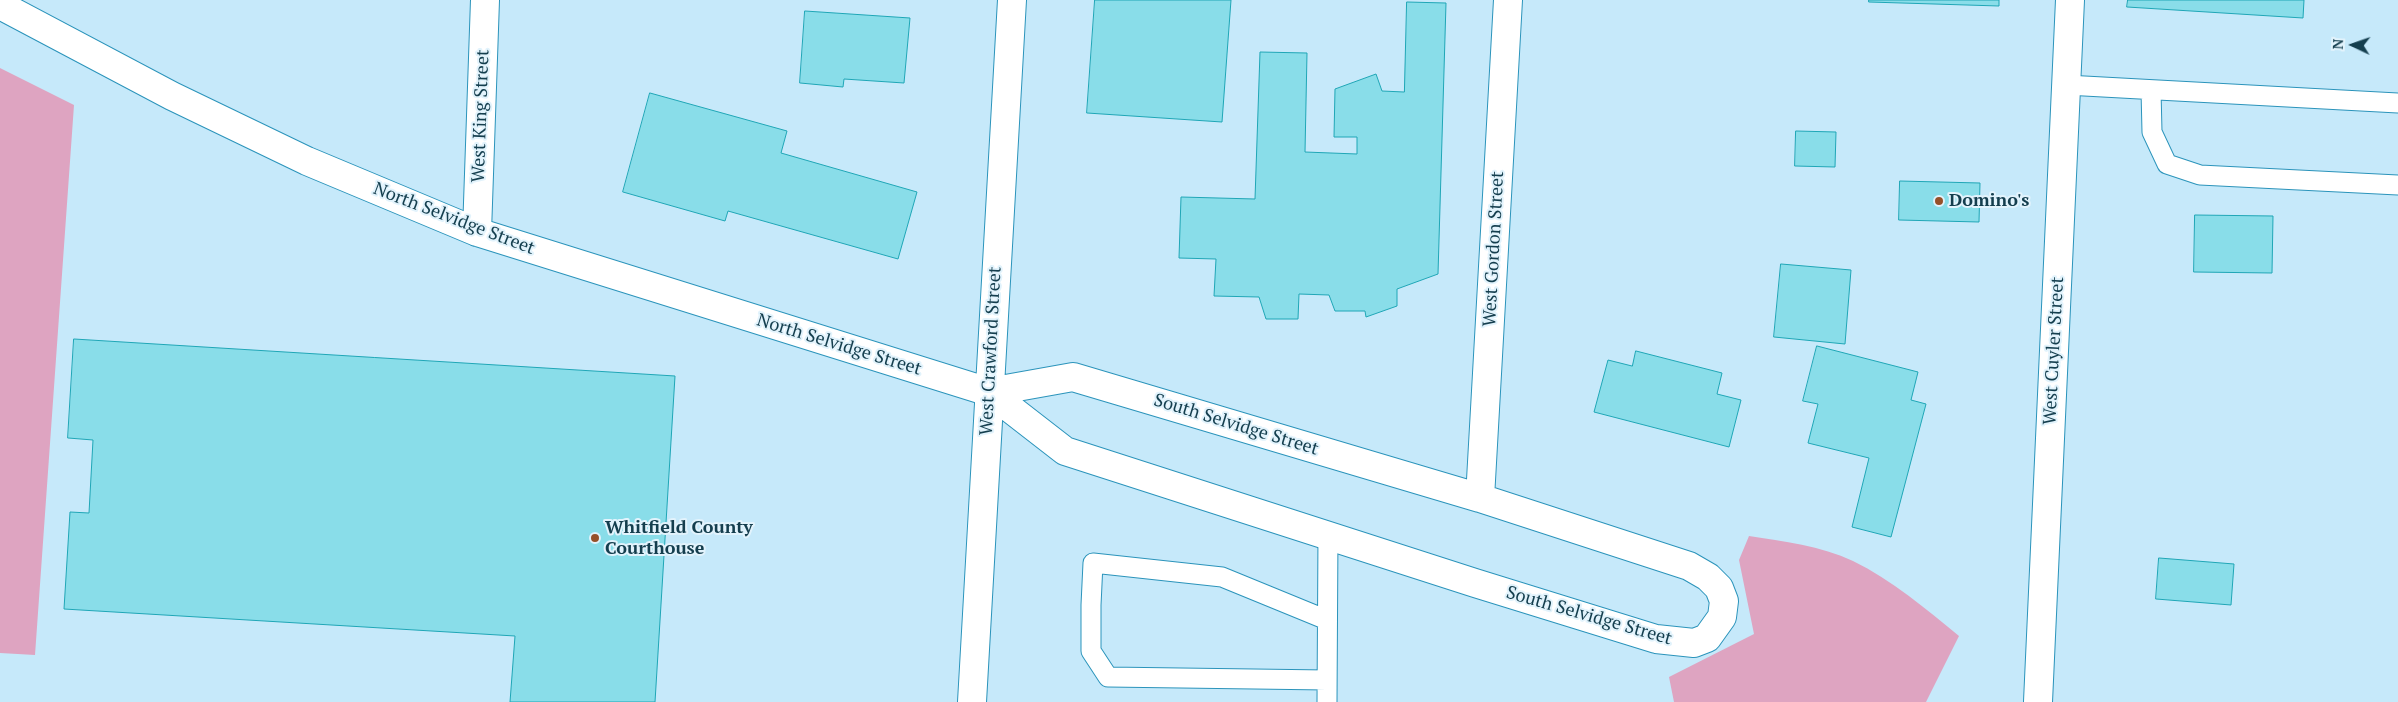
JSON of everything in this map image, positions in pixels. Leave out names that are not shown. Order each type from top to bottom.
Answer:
[{"type":"street","name":"West King Street","points":[[477,232],[485,0]]},
{"type":"street","name":"West Crawford Street","points":[[972,702],[1012,0]]},
{"type":"street","name":"West Gordon Street","points":[[1480,498],[1508,0]]},
{"type":"street","name":"West Cuyler Street","points":[[2038,702],[2070,0]]},
{"type":"street","name":"North Selvidge Street","points":[[0,5],[172,96],[307,161],[477,232],[989,392]]},
{"type":"street","name":"South Selvidge Street","points":[[1073,377],[1480,498],[1689,566],[1708,577],[1719,588],[1724,601],[1722,617],[1707,638],[1694,642],[1656,639],[1475,583],[1328,534],[1065,451],[989,392],[1073,377]]},
{"type":"lane","points":[[2066,85],[2398,102]]},
{"type":"lane","points":[[2150,90],[2152,132],[2167,164],[2200,175],[2398,185]]},
{"type":"lane","points":[[1326,702],[1328,534]]},
{"type":"lane","points":[[1327,620],[1222,577],[1093,563],[1091,651],[1108,677],[1327,680]]},
{"type":"shaded area","points":[[0,68],[74,105],[35,655],[0,653]]},
{"type":"shaded area","points":[[1749,536],[1828,551],[1853,561],[1895,586],[1959,636],[1926,702],[1674,702],[1669,677],[1754,634],[1739,560]]},
{"type":"building","points":[[1095,0],[1231,0],[1222,122],[1087,113]]},
{"type":"building","points":[[1869,0],[1999,0],[1999,6],[1869,2]]},
{"type":"building","points":[[2128,0],[2304,0],[2303,18],[2127,7]]},
{"type":"building","points":[[1407,2],[1446,3],[1438,274],[1397,289],[1397,306],[1366,317],[1365,311],[1335,311],[1329,295],[1299,294],[1298,319],[1266,319],[1259,297],[1214,296],[1216,259],[1179,258],[1181,197],[1255,199],[1260,52],[1307,53],[1305,152],[1357,154],[1357,137],[1334,137],[1335,89],[1376,74],[1382,91],[1404,92]]},
{"type":"building","points":[[805,11],[910,18],[904,83],[844,79],[843,87],[800,83]]},
{"type":"building","points":[[650,93],[787,131],[781,153],[917,192],[898,259],[728,211],[725,221],[623,192]]},
{"type":"building","points":[[1796,131],[1836,132],[1835,167],[1795,166]]},
{"type":"building","name":"Domino's","points":[[1900,181],[1980,183],[1979,222],[1899,220]]},
{"type":"building","points":[[2195,215],[2273,216],[2272,273],[2194,272]]},
{"type":"building","points":[[1781,264],[1851,270],[1845,344],[1774,337]]},
{"type":"building","points":[[74,339],[675,376],[655,702],[510,702],[515,636],[64,609],[70,512],[89,513],[93,440],[68,438]]},
{"type":"building","points":[[1817,346],[1918,372],[1911,400],[1926,404],[1891,537],[1852,527],[1869,458],[1808,443],[1818,404],[1803,401]]},
{"type":"building","points":[[1636,351],[1722,373],[1717,394],[1741,400],[1729,447],[1594,412],[1608,360],[1632,366]]},
{"type":"building","points":[[2159,558],[2234,564],[2231,605],[2156,599]]},
{"type":"place","name":"Domino's","points":[[1939,201]]},
{"type":"place","name":"Whitfield County Courthouse","points":[[595,538]]}]
